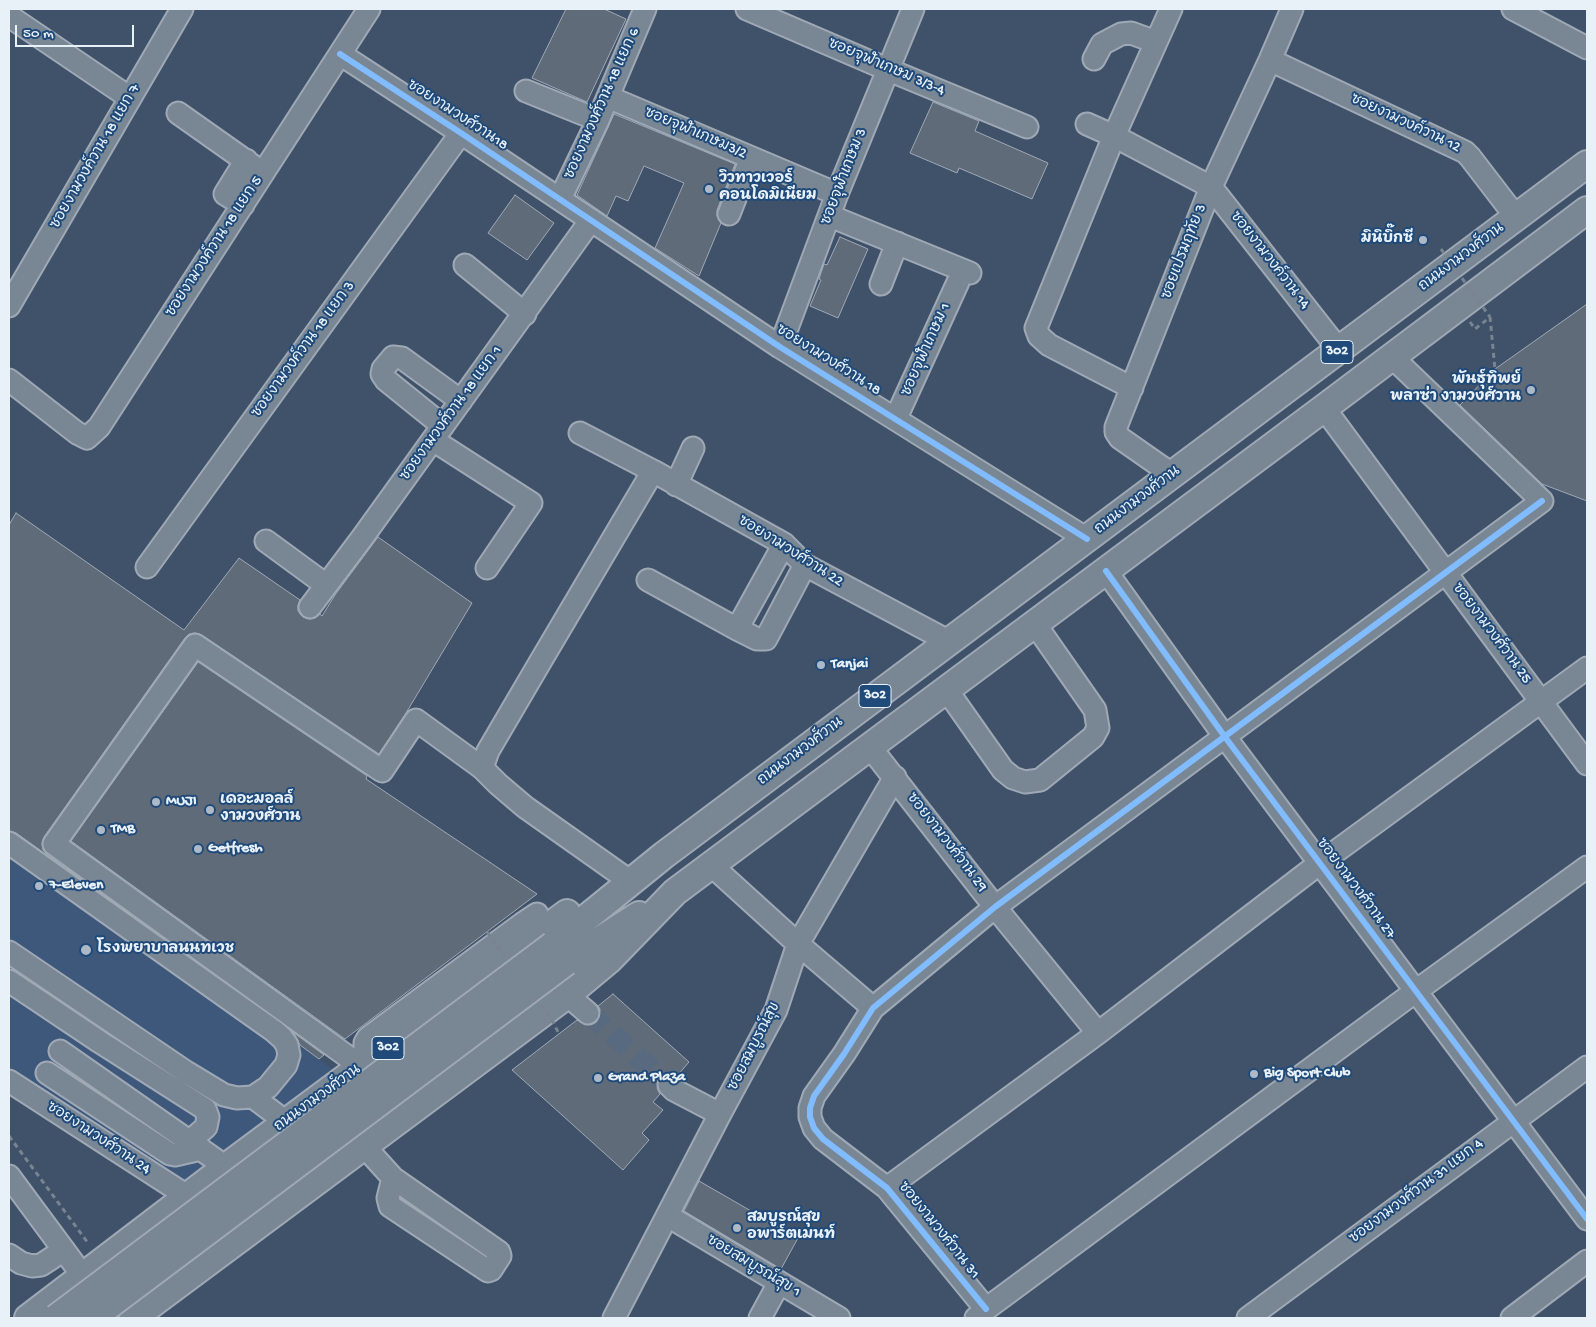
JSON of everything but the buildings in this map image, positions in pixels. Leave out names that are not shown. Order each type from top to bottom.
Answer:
[{"type":"main road","name":"ถนนงามวงศ์วาน","points":[[56,1318],[546,930],[664,855],[1587,164]]},
{"type":"main road","name":"ถนนงามวงศ์วาน","points":[[147,1312],[364,1146],[567,995],[609,960],[675,892],[1036,624],[1587,210]]},
{"type":"main road","name":"ถนนงามวงศ์วาน","points":[[28,1318],[286,1122],[594,895],[664,855]]},
{"type":"main road","name":"ถนนงามวงศ์วาน","points":[[92,1318],[546,930],[675,892]]},
{"type":"main road","points":[[118,1250],[114,1265],[117,1276],[122,1286],[141,1299],[147,1312]]},
{"type":"street","name":"ซอยงามวงค์วาน 18 แยก 7","points":[[12,293],[182,9]]},
{"type":"street","points":[[340,54],[369,9]]},
{"type":"street","name":"ซอยงามวงศ์วาน 18 แยก 6","points":[[560,199],[598,120],[645,9]]},
{"type":"street","name":"ซอยจุฬาเกษม 3/3-4","points":[[747,9],[1027,127]]},
{"type":"street","name":"ซอยจุฬาเกษม 3","points":[[780,347],[837,194],[913,9]]},
{"type":"street","points":[[1132,388],[1049,344],[1039,336],[1036,328],[1114,136],[1171,9]]},
{"type":"street","name":"ซอยเปรมฤทัย 3","points":[[1173,475],[1120,438],[1116,432],[1116,427],[1211,187],[1292,9]]},
{"type":"street","points":[[1512,9],[1587,48]]},
{"type":"street","points":[[9,16],[130,98]]},
{"type":"street","points":[[1094,59],[1102,44],[1121,34],[1131,33],[1156,42]]},
{"type":"street","name":"ซอยงามวงศ์วาน18","points":[[340,54],[560,199]]},
{"type":"street","name":"ซอยงามวงค์วาน 18 แยก 5","points":[[9,380],[76,433],[87,438],[99,427],[340,54]]},
{"type":"street","name":"ซอยงามวงค์วาน 12","points":[[1270,60],[1465,152],[1516,217]]},
{"type":"street","points":[[526,91],[598,120]]},
{"type":"street","name":"ซอยจุฬาเกษม3/2","points":[[608,97],[837,194]]},
{"type":"street","points":[[178,113],[263,173]]},
{"type":"street","name":"ซอยงามวงค์วาน 14","points":[[1087,124],[1114,136],[1211,187],[1339,350]]},
{"type":"street","name":"ซอยงามวงค์วาน 18 แยก 3","points":[[147,567],[461,133]]},
{"type":"street","points":[[729,214],[752,158]]},
{"type":"street","points":[[243,205],[225,194],[246,160]]},
{"type":"street","name":"ซอยงามวงศ์วาน 18","points":[[560,199],[780,347],[1087,539]]},
{"type":"street","points":[[830,216],[898,243],[881,284]]},
{"type":"street","name":"ซอยงามวงศ์วาน 18 แยก 1","points":[[310,607],[525,314],[591,220]]},
{"type":"street","name":"ซอยจุฬาเกษม 1","points":[[896,418],[964,278],[898,243]]},
{"type":"street","points":[[465,265],[525,314]]},
{"type":"street","name":"ซอยงามวงศ์วาน 31","points":[[981,1314],[887,1188],[823,1139],[814,1128],[810,1117],[810,1108],[814,1096],[844,1054],[873,1008],[995,907],[1542,501],[1391,356]]},
{"type":"street","points":[[461,401],[402,358],[393,357],[383,369],[382,374],[386,380],[438,433],[531,503],[487,568]]},
{"type":"street","name":"ซอยงามวงศ์วาน 25","points":[[1324,408],[1587,764]]},
{"type":"street","name":"ซอยงามวงศ์วาน 22","points":[[580,433],[784,544],[805,565],[948,642]]},
{"type":"street","points":[[676,485],[693,448]]},
{"type":"street","points":[[482,768],[488,751],[653,472]]},
{"type":"street","points":[[266,541],[326,585]]},
{"type":"street","points":[[737,629],[784,544]]},
{"type":"street","points":[[648,580],[737,629],[758,639],[766,639],[805,565]]},
{"type":"street","name":"ซอยงามวงศ์วาน 27","points":[[1106,571],[1225,737],[1587,1219]]},
{"type":"street","points":[[946,689],[1003,770],[1013,778],[1025,782],[1040,780],[1093,737],[1098,728],[1095,710],[1036,624]]},
{"type":"street","points":[[364,1066],[54,844],[195,645],[382,771],[416,720],[482,768],[525,807],[624,877]]},
{"type":"street","points":[[887,1188],[1098,1033],[1320,863],[1587,668]]},
{"type":"street","name":"ซอยงามวงศ์วาน 29","points":[[870,746],[995,907],[1098,1033]]},
{"type":"street","name":"ซอยสมบูรณ์สุข","points":[[614,1318],[776,1010],[798,944],[895,777]]},
{"type":"street","points":[[9,843],[282,1038],[287,1045],[289,1055],[286,1065],[268,1087],[253,1097],[237,1098],[224,1095],[186,1072],[9,952]]},
{"type":"street","points":[[711,865],[798,944],[873,1008]]},
{"type":"street","points":[[981,1314],[1416,990],[1587,867]]},
{"type":"street","points":[[9,981],[100,1042],[205,1108],[208,1117],[206,1127],[195,1146],[175,1155],[170,1154],[47,1073]]},
{"type":"street","points":[[567,995],[588,1013]]},
{"type":"street","points":[[60,1051],[226,1167]]},
{"type":"street","name":"ซอยงามวงศ์วาน 31 แยก 4","points":[[1248,1318],[1587,1066]]},
{"type":"street","name":"ซอยงามวงศ์วาน 24","points":[[9,1081],[187,1196]]},
{"type":"street","points":[[668,1085],[720,1114]]},
{"type":"street","points":[[253,1097],[286,1122]]},
{"type":"street","points":[[364,1146],[393,1178],[499,1252],[500,1256],[491,1270],[488,1271],[390,1206],[388,1198],[393,1178]]},
{"type":"street","points":[[9,1176],[83,1276]]},
{"type":"street","name":"ซอยสมบูรณ์สุข 1","points":[[668,1216],[839,1318]]},
{"type":"street","points":[[9,1255],[21,1263],[32,1266],[41,1265],[64,1250]]},
{"type":"street","points":[[1512,1318],[1535,1312],[1587,1261]]},
{"type":"street","points":[[760,1318],[779,1283]]},
{"type":"path","points":[[1441,250],[1490,317],[1495,369]]},
{"type":"path","points":[[1475,329],[1490,317]]},
{"type":"path","points":[[9,1136],[88,1243]]},
{"type":"shaded area","name":"โรงพยาบาลนนทเวช","points":[[9,841],[338,1073],[185,1185],[9,1071]]},
{"type":"tunnel","points":[[588,1013],[669,1085]]},
{"type":"cycle path","points":[[340,54],[780,347],[1087,539]]},
{"type":"cycle path","points":[[986,1309],[887,1188],[823,1139],[814,1128],[810,1117],[810,1108],[814,1096],[844,1054],[873,1008],[995,907],[1542,501]]},
{"type":"cycle path","points":[[1106,571],[1225,737],[1587,1219]]},
{"type":"place","name":"วิวทาวเวอร์ คอนโดมิเนียม","points":[[709,189]]},
{"type":"place","name":"มินิบิ๊กซี","points":[[1423,240]]},
{"type":"place","name":"พันธุ์ทิพย์ พลาซ่า งามวงศ์วาน","points":[[1531,390]]},
{"type":"place","name":"Tanjai","points":[[821,665]]},
{"type":"place","name":"MUJI","points":[[156,802]]},
{"type":"place","name":"เดอะมอลล์ งามวงศ์วาน","points":[[210,810]]},
{"type":"place","name":"TMB","points":[[101,830]]},
{"type":"place","name":"Getfresh","points":[[198,849]]},
{"type":"place","name":"7-Eleven","points":[[39,886]]},
{"type":"place","name":"โรงพยาบาลนนทเวช","points":[[86,950]]},
{"type":"place","name":"Big Sport Club","points":[[1254,1074]]},
{"type":"place","name":"Grand Plaza","points":[[598,1078]]},
{"type":"place","name":"สมบูรณ์สุข อพาร์ตเมนท์","points":[[737,1228]]}]
